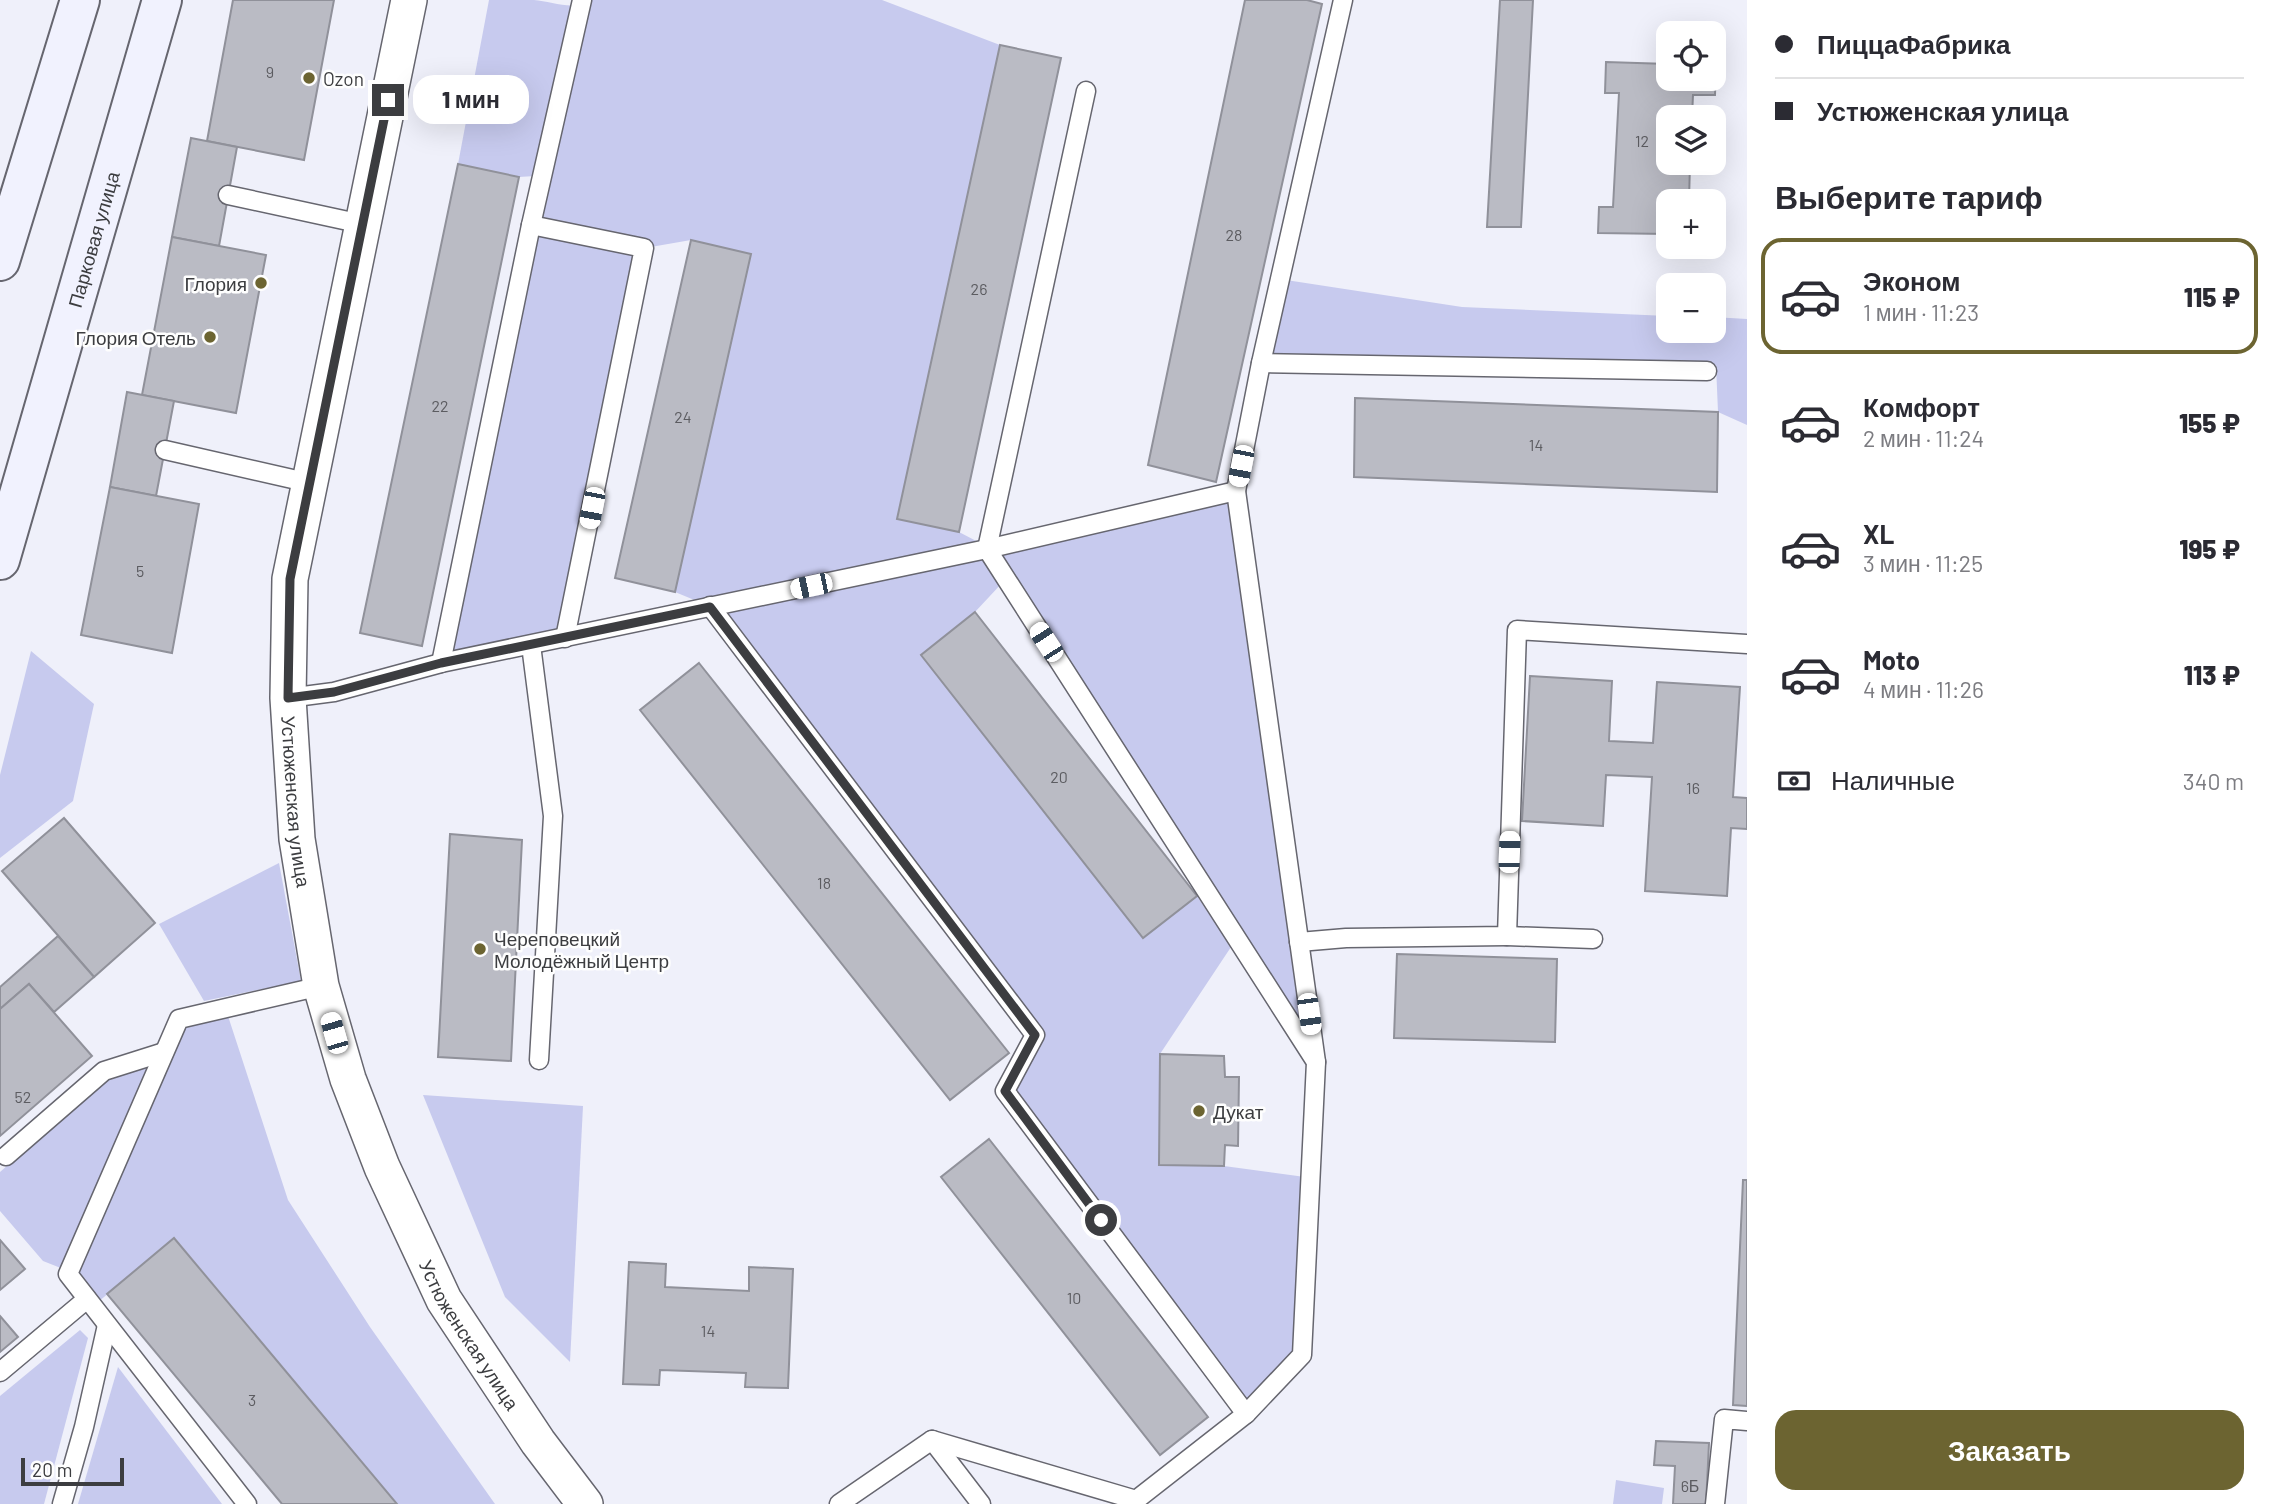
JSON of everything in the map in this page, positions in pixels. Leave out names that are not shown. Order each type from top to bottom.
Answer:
[{"type":"main road","points":[[0,261],[80,0]]},
{"type":"main road","name":"Парковая улица","points":[[0,560],[162,0]]},
{"type":"street","name":"Устюженская улица","points":[[409,0],[290,579],[288,698],[297,839],[321,986],[348,1079],[372,1142],[444,1300],[538,1442],[585,1504]]},
{"type":"lane","points":[[441,663],[531,225],[582,0]]},
{"type":"lane","points":[[932,1440],[1136,1500],[1246,1414],[1302,1355],[1316,1062],[1236,491],[1261,363],[1343,0]]},
{"type":"lane","points":[[1086,91],[987,549],[1316,1062]]},
{"type":"lane","points":[[228,195],[362,224]]},
{"type":"lane","points":[[531,225],[645,248],[565,638]]},
{"type":"lane","points":[[1261,363],[1706,371]]},
{"type":"lane","points":[[164,450],[310,483]]},
{"type":"lane","points":[[288,698],[334,692],[441,663],[987,549],[1236,491]]},
{"type":"lane","points":[[710,607],[1035,1035],[1005,1091],[1246,1414]]},
{"type":"lane","points":[[1507,936],[1517,630],[1747,644]]},
{"type":"lane","points":[[531,645],[552,816],[539,1060]]},
{"type":"lane","points":[[1299,942],[1507,936],[1593,939]]},
{"type":"lane","points":[[247,1504],[68,1274],[178,1019],[321,986]]},
{"type":"lane","points":[[6,1156],[104,1071],[164,1052]]},
{"type":"lane","points":[[0,1372],[87,1299]]},
{"type":"lane","points":[[62,1504],[84,1427],[107,1325]]},
{"type":"lane","points":[[1715,1504],[1724,1419],[1747,1421]]},
{"type":"lane","points":[[839,1504],[932,1440]]},
{"type":"lane","points":[[932,1440],[982,1504]]},
{"type":"shaded area","points":[[489,0],[534,0],[570,6],[590,0],[882,0],[1000,45],[897,518],[959,532],[982,544],[1003,582],[975,612],[921,655],[1143,938],[1197,896],[1231,947],[1160,1054],[1159,1164],[1224,1166],[1305,1177],[1297,1352],[1246,1404],[1012,1091],[1041,1034],[721,611],[675,592],[751,254],[691,240],[645,248],[565,638],[441,663],[535,176],[519,177],[458,164]]},
{"type":"shaded area","points":[[1286,280],[1462,307],[1656,315],[1656,343],[1726,343],[1726,318],[1747,319],[1747,425],[1718,412],[1716,365],[1268,356]]},
{"type":"shaded area","points":[[1229,499],[1305,1031],[996,553]]},
{"type":"shaded area","points":[[31,651],[94,704],[73,801],[0,858],[0,775]]},
{"type":"shaded area","points":[[279,863],[301,981],[204,1001],[159,924]]},
{"type":"shaded area","points":[[228,1016],[288,1200],[370,1327],[495,1504],[397,1504],[175,1238],[98,1302],[76,1274],[43,1261],[0,1211],[0,1172],[106,1079],[172,1058],[185,1026]]},
{"type":"shaded area","points":[[423,1095],[583,1106],[570,1362],[505,1297]]},
{"type":"shaded area","points":[[80,1330],[88,1338],[44,1504],[0,1504],[0,1396]]},
{"type":"shaded area","points":[[118,1367],[222,1504],[78,1504]]},
{"type":"shaded area","points":[[1616,1480],[1664,1488],[1662,1504],[1613,1504]]},
{"type":"building","points":[[233,0],[334,0],[304,160],[207,141]]},
{"type":"building","points":[[1245,0],[1307,0],[1322,4],[1216,482],[1148,465]]},
{"type":"building","points":[[1500,0],[1533,0],[1521,227],[1487,227]]},
{"type":"building","points":[[1000,45],[1061,58],[959,532],[897,519]]},
{"type":"building","points":[[1606,62],[1656,64],[1656,91],[1715,91],[1715,95],[1693,95],[1693,105],[1656,105],[1656,175],[1690,175],[1689,189],[1656,189],[1656,234],[1598,233],[1599,207],[1613,207],[1619,93],[1605,93]]},
{"type":"building","points":[[191,138],[237,147],[219,246],[172,237]]},
{"type":"building","points":[[458,164],[519,177],[422,646],[360,633]]},
{"type":"building","points":[[172,237],[266,255],[236,413],[142,395]]},
{"type":"building","points":[[691,240],[751,254],[675,592],[615,578]]},
{"type":"building","points":[[127,392],[174,401],[156,496],[110,487]]},
{"type":"building","points":[[1355,398],[1718,412],[1717,492],[1354,477]]},
{"type":"building","points":[[110,487],[199,504],[172,653],[81,635]]},
{"type":"building","points":[[975,612],[1197,896],[1143,938],[921,655]]},
{"type":"building","points":[[699,663],[1009,1053],[950,1100],[640,710]]},
{"type":"building","points":[[1530,676],[1612,681],[1609,741],[1653,743],[1657,682],[1740,687],[1733,797],[1747,798],[1747,829],[1731,828],[1727,896],[1645,891],[1652,777],[1606,775],[1603,826],[1522,821]]},
{"type":"building","points":[[64,818],[155,923],[94,977],[2,871]]},
{"type":"building","name":"Череповецкий Молодёжный Центр","points":[[450,834],[522,840],[511,1061],[438,1057]]},
{"type":"building","points":[[58,936],[94,977],[54,1012],[29,984],[0,1009],[0,987]]},
{"type":"building","points":[[1397,954],[1557,959],[1555,1042],[1394,1038]]},
{"type":"building","points":[[29,984],[92,1056],[0,1136],[0,1009]]},
{"type":"building","name":"Дукат","points":[[1160,1054],[1224,1056],[1225,1077],[1239,1077],[1238,1146],[1225,1145],[1224,1166],[1159,1165]]},
{"type":"building","points":[[989,1139],[1208,1417],[1160,1455],[941,1177]]},
{"type":"building","points":[[1743,1180],[1747,1180],[1747,1406],[1733,1405]]},
{"type":"building","points":[[174,1238],[397,1504],[282,1504],[107,1294]]},
{"type":"building","points":[[0,1240],[25,1269],[0,1290]]},
{"type":"building","points":[[629,1262],[666,1264],[665,1287],[749,1291],[749,1267],[793,1269],[788,1388],[745,1387],[746,1373],[660,1370],[659,1385],[623,1384]]},
{"type":"building","points":[[0,1316],[18,1337],[0,1352]]},
{"type":"building","points":[[1656,1441],[1709,1443],[1706,1504],[1673,1504],[1675,1466],[1654,1465]]},
{"type":"place","name":"Ozon","points":[[309,78]]},
{"type":"place","name":"Глория","points":[[261,283]]},
{"type":"place","name":"Глория Отель","points":[[210,337]]},
{"type":"place","name":"Череповецкий Молодёжный Центр","points":[[480,949]]},
{"type":"place","name":"Дукат","points":[[1199,1111]]},
{"type":"route","points":[[388,100],[290,579],[288,698],[334,692],[441,663],[710,607],[1035,1035],[1005,1091],[1101,1220]]}]
